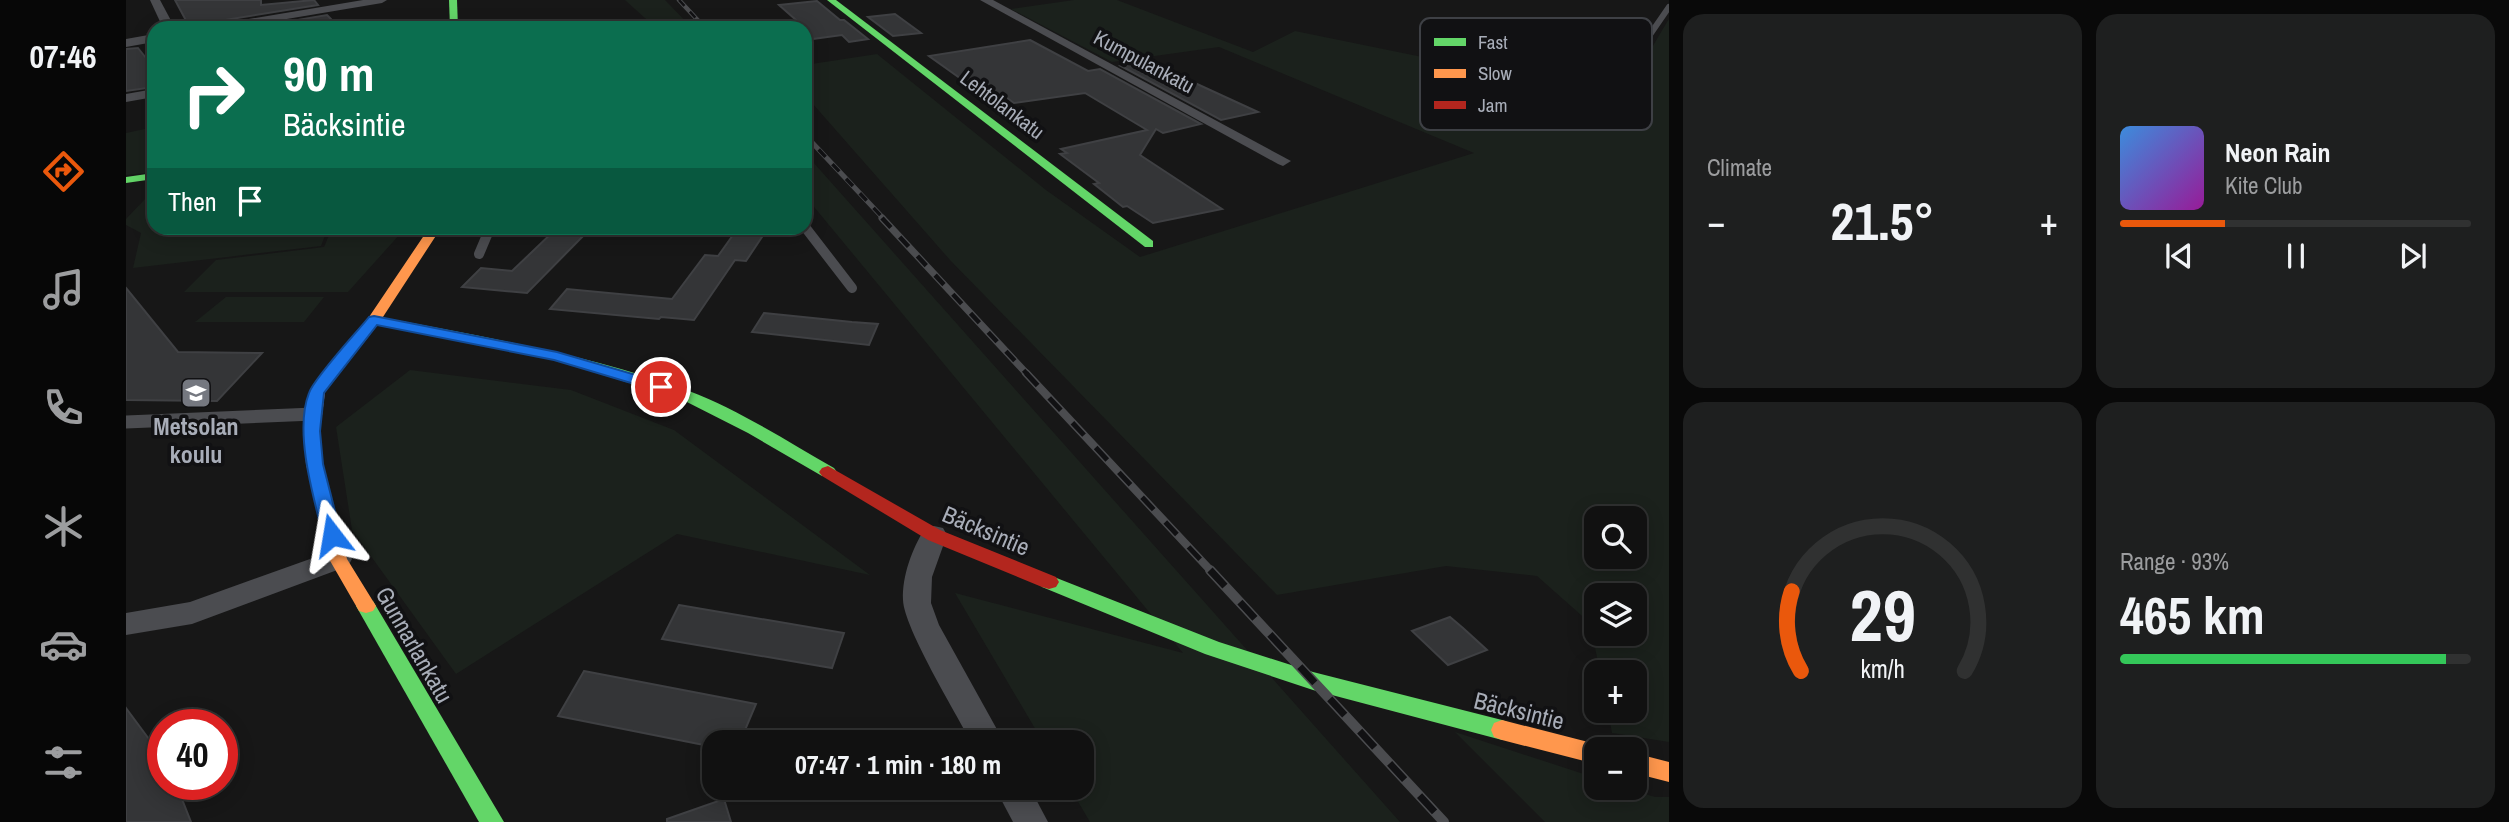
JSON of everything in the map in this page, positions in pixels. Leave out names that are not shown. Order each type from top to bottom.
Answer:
[{"type":"street","points":[[155,0],[166,21]]},
{"type":"street","points":[[249,21],[342,3],[382,0]]},
{"type":"street","points":[[453,0],[454,21]]},
{"type":"street","name":"Lehtolankatu","points":[[831,0],[1149,244]]},
{"type":"street","name":"Kumpulankatu","points":[[985,0],[1283,161]]},
{"type":"street","points":[[342,3],[344,19]]},
{"type":"street","points":[[126,43],[147,39]]},
{"type":"street","points":[[126,98],[147,94]]},
{"type":"street","points":[[126,180],[147,177]]},
{"type":"street","name":"Gunnarlankatu","points":[[430,235],[374,320],[317,392],[312,431],[314,464],[338,559],[492,822]]},
{"type":"street","name":"Bäcksintie","points":[[374,320],[557,356],[684,395],[754,429],[934,535],[1212,648],[1313,681],[1584,751]]},
{"type":"street","points":[[934,535],[918,577],[917,603],[925,626],[981,730]]},
{"type":"street","points":[[126,624],[192,613],[338,559]]},
{"type":"street","points":[[1647,766],[1669,772]]},
{"type":"street","points":[[1019,800],[1031,822]]},
{"type":"lane","points":[[1652,32],[1669,7]]},
{"type":"lane","points":[[479,254],[487,235]]},
{"type":"lane","points":[[811,235],[852,288]]},
{"type":"lane","points":[[126,422],[178,422],[257,415],[314,414]]},
{"type":"shaded area","points":[[625,0],[665,0],[685,21],[648,21]]},
{"type":"shaded area","points":[[1074,0],[1117,0],[1253,52],[1295,31],[1420,57],[1420,130],[1652,130],[1652,47],[1669,19],[1669,742],[1612,733],[1610,723],[1647,723],[1647,660],[1598,660],[1595,646],[1647,646],[1647,583],[1584,583],[1584,618],[1537,576],[1446,566],[1277,595],[950,260],[812,103],[812,64],[877,54],[1046,190],[1140,257],[1474,153],[1219,47],[1112,62],[1011,9]]},
{"type":"shaded area","points":[[147,128],[147,173],[126,175],[126,133]]},
{"type":"shaded area","points":[[812,161],[1400,822],[1090,822],[1077,800],[1094,800],[1094,730],[1036,730],[955,593],[1183,653],[812,204]]},
{"type":"shaded area","points":[[145,199],[147,235],[325,235],[321,246],[133,268],[141,233],[126,225],[126,219]]},
{"type":"shaded area","points":[[329,235],[399,235],[348,292],[184,292],[216,260],[324,247]]},
{"type":"shaded area","points":[[226,297],[324,297],[304,322],[195,322]]},
{"type":"shaded area","points":[[410,370],[571,390],[674,430],[870,575],[677,534],[456,674],[352,530],[336,427]]},
{"type":"shaded area","points":[[1455,732],[1584,774],[1584,800],[1647,800],[1647,795],[1669,797],[1669,822],[1545,822]]},
{"type":"building","points":[[175,0],[261,0],[261,5],[314,0],[318,5],[219,21],[186,21]]},
{"type":"building","points":[[817,1],[868,39],[849,42],[842,35],[812,39],[812,21],[797,21],[779,5]]},
{"type":"building","points":[[895,14],[921,33],[893,36],[868,17]]},
{"type":"building","points":[[327,15],[333,21],[291,21]]},
{"type":"building","points":[[1030,40],[1088,71],[1100,69],[1201,124],[1163,133],[1156,129],[1140,155],[1222,209],[1153,223],[1127,206],[1123,207],[1094,184],[1099,183],[1060,154],[1067,153],[1061,149],[1147,130],[1085,93],[1014,103],[1006,97],[996,99],[984,90],[978,91],[929,56]]},
{"type":"building","points":[[138,48],[147,59],[147,88],[126,91],[126,49]]},
{"type":"building","points":[[1154,62],[1258,112],[1221,120],[1121,66]]},
{"type":"building","points":[[550,235],[584,235],[527,293],[462,287],[481,268],[512,271]]},
{"type":"building","points":[[733,235],[763,235],[746,261],[735,260],[694,320],[550,309],[567,289],[672,299],[705,255],[718,256]]},
{"type":"building","points":[[126,288],[178,352],[262,353],[217,401],[126,400]]},
{"type":"building","points":[[764,313],[878,324],[869,345],[752,332]]},
{"type":"building","points":[[679,605],[844,633],[832,668],[662,639]]},
{"type":"building","points":[[1450,617],[1487,650],[1448,665],[1412,631]]},
{"type":"building","points":[[584,671],[756,704],[745,730],[702,730],[702,745],[558,716]]},
{"type":"building","points":[[126,708],[147,736],[147,800],[182,800],[191,822],[126,822]]},
{"type":"building","points":[[724,800],[731,822],[667,822],[667,819]]},
{"type":"railway","points":[[679,0],[698,21]]},
{"type":"railway","points":[[812,142],[884,219]]},
{"type":"railway","points":[[882,218],[1028,375]]},
{"type":"railway","points":[[1026,373],[1212,572]]},
{"type":"railway","points":[[1210,570],[1444,822]]},
{"type":"traffic: fast","points":[[453,0],[454,21]]},
{"type":"traffic: fast","points":[[831,0],[1149,244]]},
{"type":"traffic: fast","points":[[126,180],[147,177]]},
{"type":"traffic: fast","points":[[374,320],[557,356],[684,395],[754,429],[828,472]]},
{"type":"traffic: fast","points":[[1049,582],[1212,648],[1313,681],[1502,730]]},
{"type":"traffic: fast","points":[[366,606],[492,822]]},
{"type":"traffic: slow","points":[[366,606],[338,559],[314,464],[312,431],[317,392],[374,320],[430,235]]},
{"type":"traffic: slow","points":[[1502,730],[1584,751]]},
{"type":"traffic: slow","points":[[1647,766],[1669,772]]},
{"type":"traffic: jam","points":[[828,472],[934,535],[1049,582]]},
{"type":"place","name":"Metsolan koulu","points":[[196,393]]},
{"type":"route","points":[[332,535],[314,464],[312,431],[317,392],[374,320],[557,356],[661,387]]}]
